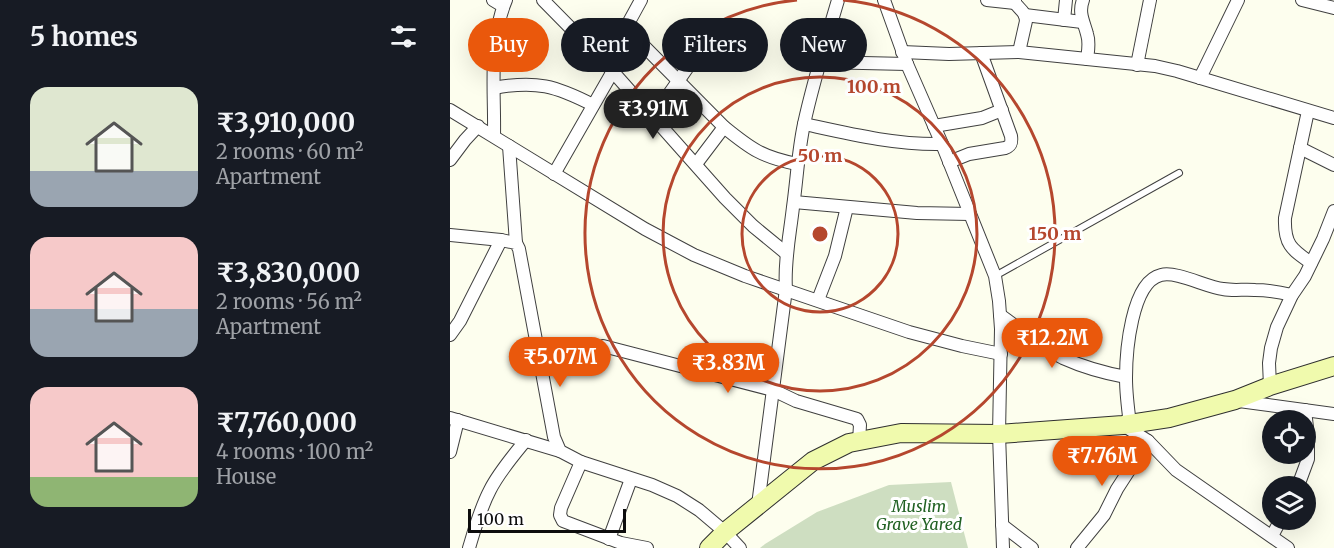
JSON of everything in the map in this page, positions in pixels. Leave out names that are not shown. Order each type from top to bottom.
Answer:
[{"type":"main road","points":[[709,548],[725,532],[813,461],[849,443],[901,434],[999,434],[1126,424],[1168,418],[1235,400],[1270,386],[1334,366]]},
{"type":"street","points":[[543,0],[561,18]]},
{"type":"street","points":[[631,18],[641,0]]},
{"type":"street","points":[[832,18],[838,0]]},
{"type":"street","points":[[884,0],[904,58],[942,144],[995,276],[1000,315],[999,434],[1003,548]]},
{"type":"street","points":[[987,0],[1015,2],[1023,10],[1026,15],[1019,52]]},
{"type":"street","points":[[1064,20],[1066,0]]},
{"type":"street","points":[[1083,0],[1080,15],[1089,45],[1087,59]]},
{"type":"street","points":[[1137,65],[1150,0]]},
{"type":"street","points":[[1200,78],[1238,0]]},
{"type":"street","points":[[1302,0],[1334,8]]},
{"type":"street","points":[[494,136],[494,53],[501,2]]},
{"type":"street","points":[[1026,15],[1082,22]]},
{"type":"street","points":[[650,52],[724,127],[757,152],[797,164]]},
{"type":"street","points":[[867,60],[940,54],[1019,52],[1155,66],[1334,118]]},
{"type":"street","points":[[949,162],[969,154],[1009,147],[1012,142],[981,53]]},
{"type":"street","points":[[555,174],[593,105],[608,72]]},
{"type":"street","points":[[614,72],[725,198],[753,226],[788,254]]},
{"type":"street","points":[[653,117],[685,72]]},
{"type":"street","points":[[758,505],[786,289],[785,274],[797,164],[817,72]]},
{"type":"street","points":[[494,88],[519,84],[544,86],[569,93],[593,105]]},
{"type":"street","points":[[934,126],[982,118],[1002,110]]},
{"type":"street","points":[[451,111],[645,229],[694,255],[745,276],[909,332],[1001,354]]},
{"type":"street","points":[[1308,111],[1284,231],[1287,242],[1293,250],[1311,263]]},
{"type":"street","points":[[804,124],[897,143],[942,144]]},
{"type":"street","points":[[450,160],[478,126]]},
{"type":"street","points":[[696,164],[724,127]]},
{"type":"street","points":[[509,146],[516,243],[554,436],[560,451]]},
{"type":"street","points":[[1300,148],[1334,165]]},
{"type":"street","points":[[794,202],[917,213],[970,214]]},
{"type":"street","points":[[819,300],[835,256],[847,207]]},
{"type":"street","points":[[1270,386],[1269,363],[1277,327],[1311,263],[1329,240],[1334,211]]},
{"type":"street","points":[[450,235],[516,243]]},
{"type":"street","points":[[450,335],[460,321],[501,240]]},
{"type":"street","points":[[1288,548],[1176,470],[1148,441],[1126,424],[1126,377],[1128,344],[1134,312],[1142,292],[1152,279],[1160,275],[1171,274],[1221,289],[1271,291],[1292,295]]},
{"type":"street","points":[[1000,315],[1043,347],[1061,357],[1086,367],[1126,377]]},
{"type":"street","points":[[603,346],[773,390],[796,401],[857,419],[860,424],[859,441]]},
{"type":"street","points":[[1235,400],[1305,410]]},
{"type":"street","points":[[1316,412],[1334,414]]},
{"type":"street","points":[[450,452],[454,419],[560,451],[581,462],[652,485],[677,496],[699,510],[740,548]]},
{"type":"street","points":[[469,548],[479,514],[490,489],[526,440]]},
{"type":"street","points":[[1077,548],[1104,515],[1148,441]]},
{"type":"street","points":[[581,462],[561,508],[560,514],[563,521],[621,543],[647,548]]},
{"type":"street","points":[[609,539],[631,479]]},
{"type":"street","points":[[1002,525],[1032,548]]},
{"type":"street","points":[[1272,536],[1275,530]]},
{"type":"lane","points":[[995,276],[1179,173]]},
{"type":"green space","name":"Muslim Grave Yared","points":[[951,482],[968,548],[760,548],[817,512],[889,485]]}]
